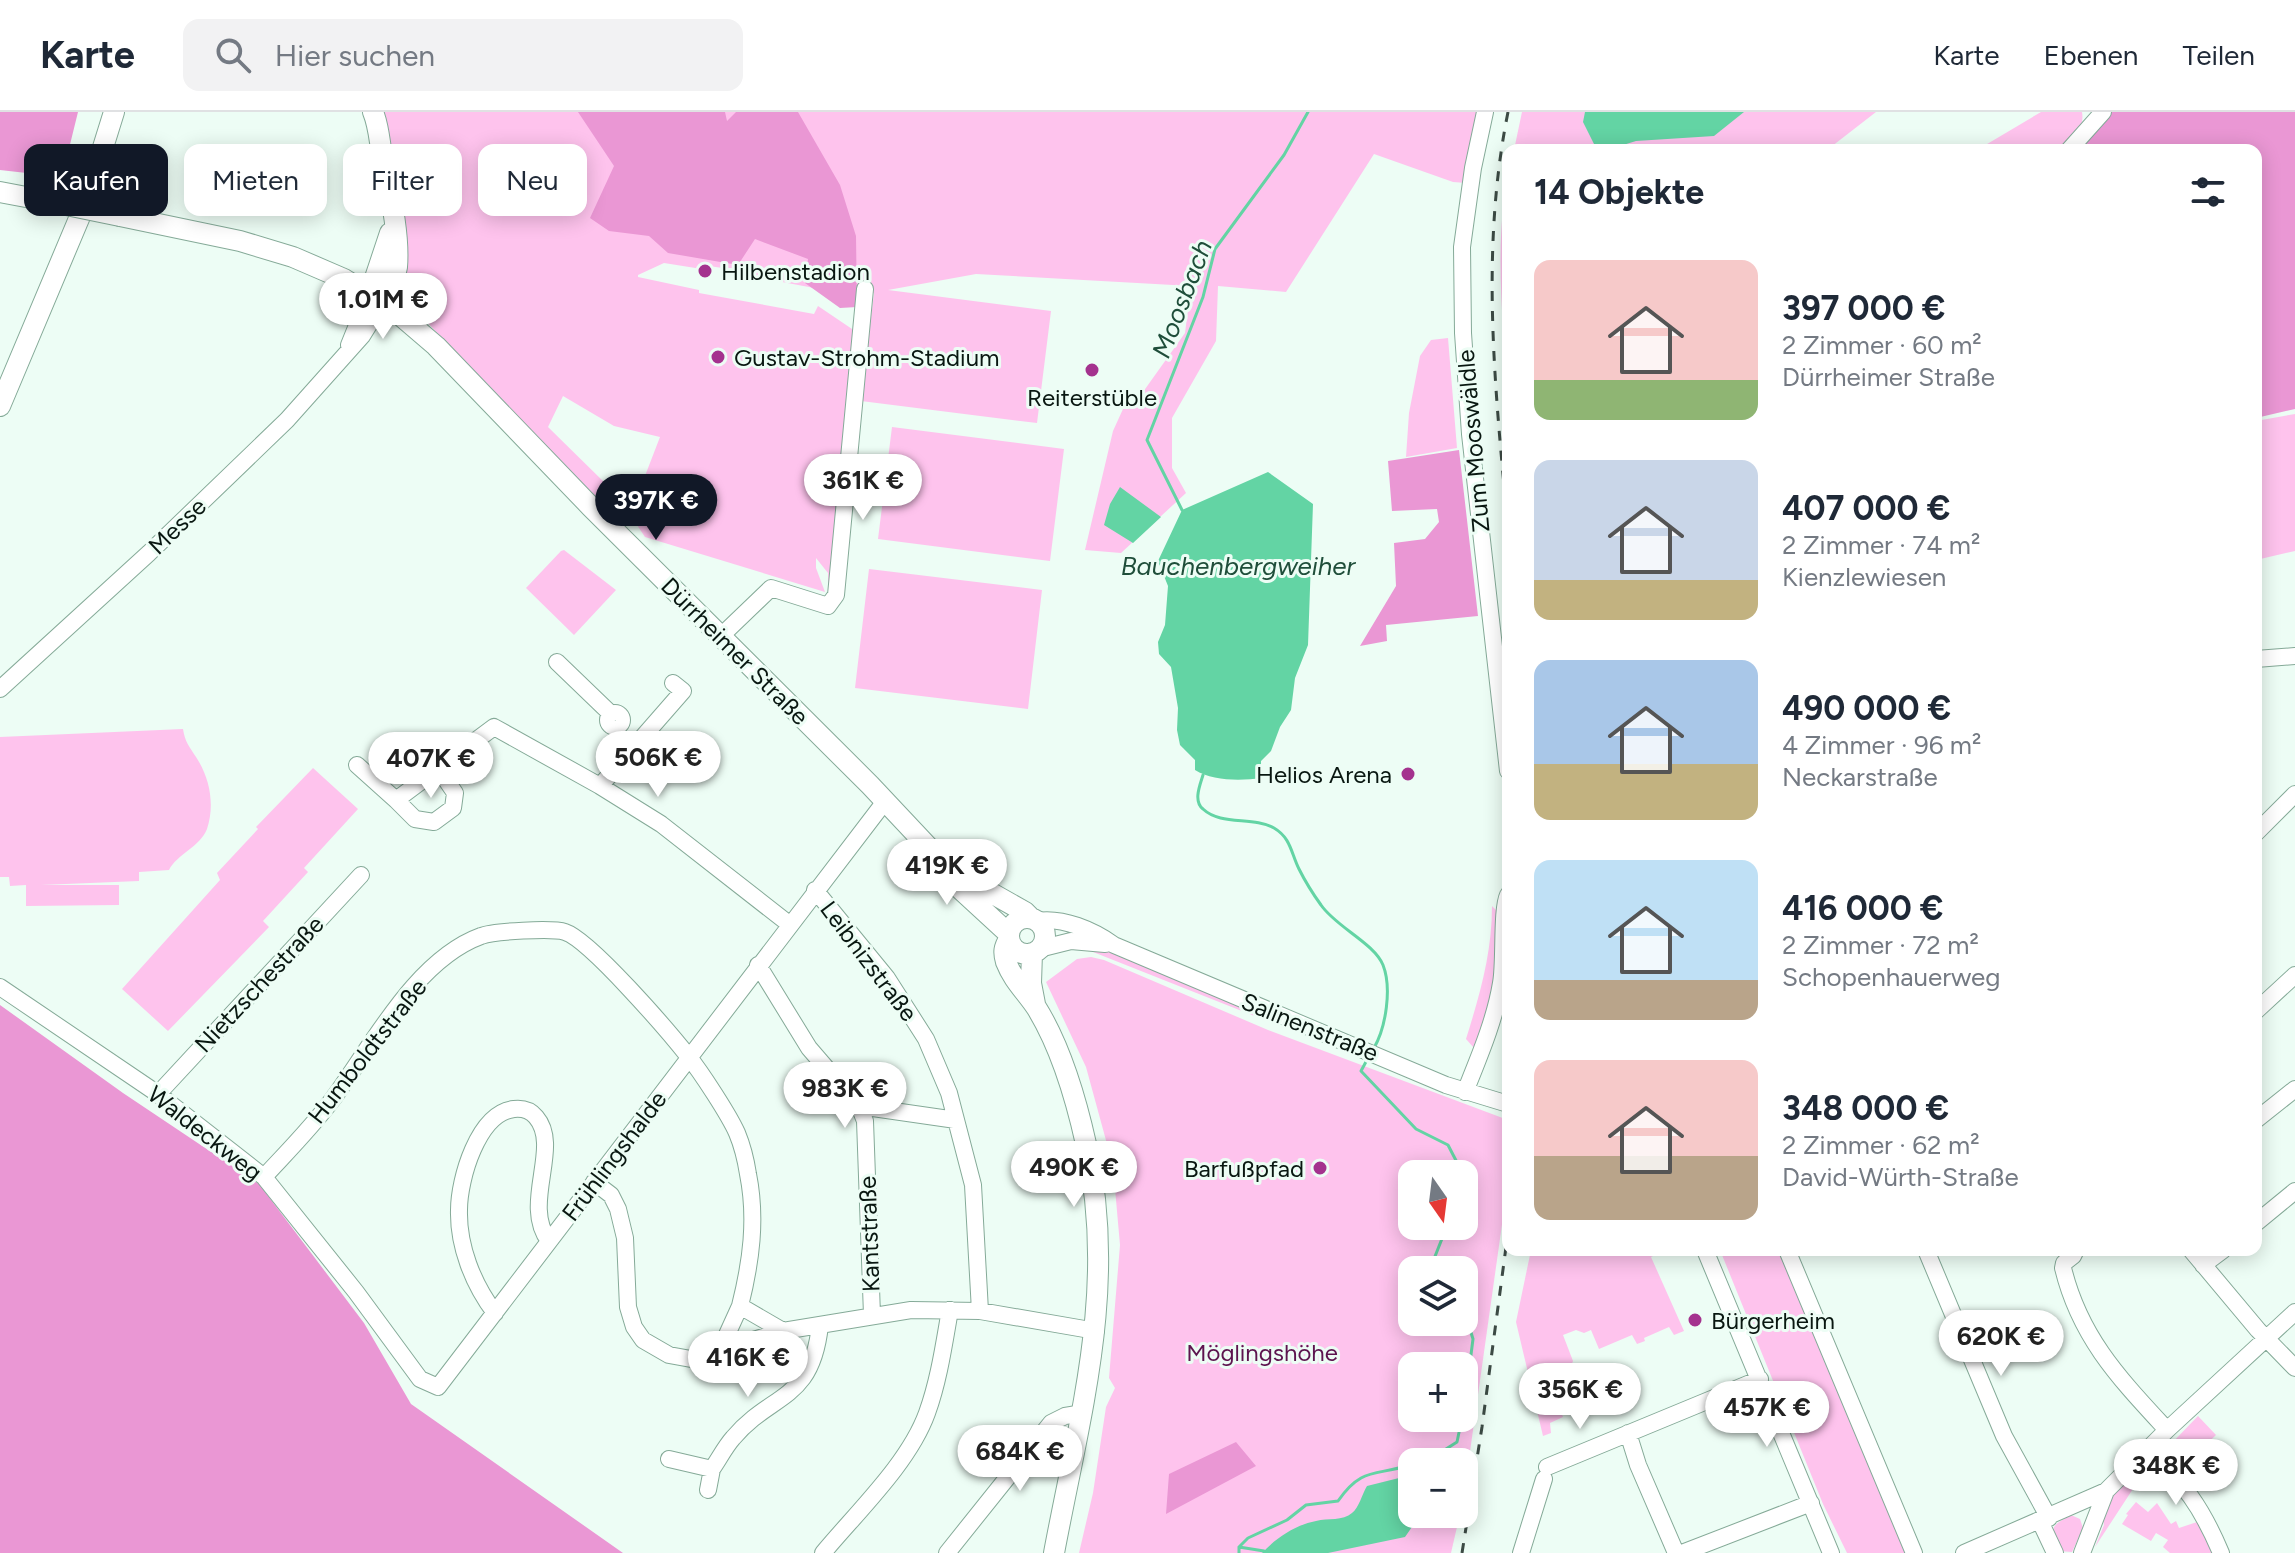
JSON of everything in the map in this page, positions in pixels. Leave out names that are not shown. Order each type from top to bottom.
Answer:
[{"type":"main road","points":[[0,406],[86,202],[114,112]]},
{"type":"main road","points":[[363,112],[380,144]]},
{"type":"main road","points":[[373,112],[381,144]]},
{"type":"main road","name":"Dürrheimer Straße","points":[[0,192],[253,245],[319,268],[376,298],[416,328],[493,403],[591,507],[886,800],[948,868],[959,888],[1009,936]]},
{"type":"main road","points":[[392,216],[397,269],[416,328]]},
{"type":"main road","points":[[376,298],[393,223]]},
{"type":"main road","points":[[376,298],[392,286],[397,269]]},
{"type":"main road","name":"Dürrheimer Straße","points":[[948,868],[1034,919]]},
{"type":"main road","points":[[1036,1007],[1017,984],[1004,953],[1017,920],[1034,919],[1045,935],[1036,951],[1031,983],[1036,1007],[1061,1062],[1090,1162],[1099,1241],[1096,1331],[1083,1413],[1054,1553]]},
{"type":"main road","points":[[1009,936],[1017,951],[1036,951]]},
{"type":"street","name":"Zum Mooswäldle","points":[[1485,112],[1473,168],[1462,247],[1463,333],[1470,434],[1502,718]]},
{"type":"street","points":[[2074,144],[2103,112]]},
{"type":"street","points":[[720,637],[771,588],[828,606],[836,595],[865,289]]},
{"type":"street","name":"Messe","points":[[0,689],[149,553],[287,420],[362,336],[376,298]]},
{"type":"street","points":[[2262,659],[2295,656]]},
{"type":"street","points":[[557,662],[611,714]]},
{"type":"street","points":[[600,786],[683,691],[673,683]]},
{"type":"street","points":[[396,800],[494,727],[661,824],[789,924]]},
{"type":"street","points":[[357,765],[415,819],[434,822],[453,808],[455,793],[438,768]]},
{"type":"street","points":[[2262,827],[2295,794]]},
{"type":"street","name":"Frühlingshalde","points":[[438,1387],[886,800]]},
{"type":"street","name":"Nietzschestraße","points":[[158,1094],[361,875]]},
{"type":"street","name":"Leibnizstraße","points":[[815,890],[887,978],[926,1039],[949,1093],[973,1185],[980,1311]]},
{"type":"street","name":"Salinenstraße","points":[[1034,919],[1067,923],[1465,1092],[1502,1102]]},
{"type":"street","name":"Humboldtstraße","points":[[264,1177],[332,1101],[385,1021],[423,977],[454,951],[481,935],[565,931],[587,946],[689,1057],[736,1131],[748,1173],[753,1206],[752,1247],[740,1306],[720,1350]]},
{"type":"street","name":"Salinenstraße","points":[[1036,951],[1071,941],[1114,945]]},
{"type":"street","points":[[758,965],[809,1048],[859,1106],[956,1120]]},
{"type":"street","points":[[1465,1092],[1479,1058],[1502,975]]},
{"type":"street","points":[[2262,1005],[2295,975]]},
{"type":"street","name":"Waldeckweg","points":[[0,987],[158,1094],[264,1177],[356,1292],[420,1379],[438,1387]]},
{"type":"street","points":[[2262,1115],[2295,1089]]},
{"type":"street","name":"Kantstraße","points":[[859,1106],[865,1121],[872,1315]]},
{"type":"street","points":[[495,1313],[485,1300],[467,1262],[458,1209],[463,1178],[475,1145],[492,1119],[505,1110],[520,1108],[533,1113],[543,1126],[545,1143],[538,1194],[539,1224],[549,1241]]},
{"type":"street","points":[[594,1182],[611,1195],[618,1209],[625,1238],[628,1307],[634,1327],[643,1340],[669,1355],[691,1359],[783,1331],[911,1310],[980,1311],[1096,1331]]},
{"type":"street","points":[[2262,1218],[2295,1191]]},
{"type":"street","points":[[1708,1256],[1831,1553]]},
{"type":"street","points":[[1790,1256],[1914,1553]]},
{"type":"street","points":[[1929,1256],[2004,1436],[2044,1520],[2055,1553]]},
{"type":"street","points":[[2073,1256],[2064,1263],[2063,1268],[2085,1327],[2112,1369],[2167,1430]]},
{"type":"street","points":[[2196,1256],[2295,1368]]},
{"type":"street","points":[[2203,1265],[2215,1256]]},
{"type":"street","points":[[740,1306],[783,1331]]},
{"type":"street","points":[[823,1553],[903,1457],[927,1415],[942,1360],[950,1310]]},
{"type":"street","points":[[1964,1553],[2106,1491],[2265,1337],[2295,1312]]},
{"type":"street","points":[[708,1490],[712,1469],[733,1437],[798,1386],[811,1366],[820,1325]]},
{"type":"street","points":[[1521,1553],[1545,1473],[1628,1433],[1760,1379]]},
{"type":"street","points":[[947,1553],[1051,1423],[1065,1416],[1083,1413]]},
{"type":"street","points":[[1628,1433],[1638,1465],[1676,1553]]},
{"type":"street","points":[[2147,1450],[2179,1478],[2197,1503],[2221,1553]]},
{"type":"street","points":[[669,1459],[712,1469]]},
{"type":"street","points":[[2082,1553],[2106,1491]]},
{"type":"street","points":[[1682,1553],[1811,1503]]},
{"type":"green space","points":[[380,112],[1481,112],[1466,183],[1453,182],[1374,154],[1286,292],[1218,286],[1216,341],[1172,418],[1172,468],[1186,493],[1121,553],[1085,550],[1113,431],[1123,409],[1133,406],[1185,333],[1191,286],[976,274],[888,290],[1051,311],[1037,423],[861,401],[874,293],[857,296],[755,277],[756,273],[709,266],[708,270],[664,263],[638,275],[699,290],[699,293],[814,314],[818,306],[855,331],[842,465],[829,471],[840,471],[828,594],[828,573],[816,558],[816,568],[825,592],[645,537],[623,504],[633,507],[660,437],[614,426],[563,396],[548,427],[606,484],[607,496],[615,508],[608,515],[411,305],[405,292],[400,216],[462,216],[462,144],[386,144]]},
{"type":"green space","points":[[1522,112],[1876,112],[1835,144],[1515,144]]},
{"type":"green space","points":[[2041,112],[2082,112],[2080,128],[2068,144],[1987,144]]},
{"type":"green space","points":[[1502,221],[1502,312],[1501,257]]},
{"type":"green space","points":[[1448,338],[1457,448],[1406,457],[1409,413],[1420,356],[1431,340]]},
{"type":"green space","points":[[2295,414],[2295,551],[2262,559],[2262,420]]},
{"type":"green space","points":[[892,427],[1064,449],[1050,561],[878,539]]},
{"type":"green space","points":[[564,550],[616,590],[574,635],[526,588]]},
{"type":"green space","points":[[869,569],[1042,590],[1028,709],[855,688]]},
{"type":"green space","points":[[183,729],[205,774],[210,792],[211,811],[207,829],[199,841],[169,870],[139,872],[139,881],[41,885],[119,885],[119,905],[26,906],[26,885],[10,886],[9,877],[0,877],[0,737]]},
{"type":"green space","points":[[313,768],[358,809],[304,868],[308,872],[263,921],[269,927],[168,1031],[122,989],[220,880],[217,873],[258,829],[256,827]]},
{"type":"green space","points":[[1492,906],[1497,911],[1498,943],[1492,994],[1474,1048],[1466,1039],[1487,957]]},
{"type":"green space","points":[[1101,948],[1251,1011],[1263,1017],[1088,950]]},
{"type":"green space","name":"Möglingshöhe","points":[[1091,957],[1268,1030],[1502,1118],[1502,1225],[1478,1395],[1478,1352],[1398,1352],[1398,1432],[1473,1432],[1470,1448],[1398,1448],[1398,1528],[1457,1528],[1451,1553],[1079,1553],[1093,1493],[1106,1407],[1115,1388],[1109,1378],[1120,1245],[1113,1166],[1086,1067],[1046,982],[1077,959]]},
{"type":"green space","points":[[1530,1256],[1653,1256],[1684,1331],[1674,1335],[1669,1327],[1637,1344],[1632,1335],[1599,1349],[1591,1330],[1584,1333],[1576,1330],[1563,1335],[1573,1361],[1557,1402],[1563,1417],[1550,1423],[1551,1433],[1543,1436],[1516,1322]]},
{"type":"green space","points":[[1722,1256],[1783,1256],[1908,1553],[1847,1553],[1823,1504]]},
{"type":"green space","points":[[2198,1416],[2216,1435],[2180,1469],[2168,1458],[2170,1445]]},
{"type":"green space","points":[[2145,1467],[2095,1547],[2104,1525],[2102,1513],[2107,1500]]},
{"type":"green space","points":[[2136,1502],[2148,1512],[2157,1503],[2171,1524],[2176,1521],[2179,1528],[2200,1521],[2214,1553],[2170,1553],[2163,1547],[2168,1540],[2156,1533],[2151,1541],[2122,1524]]},
{"type":"green space","points":[[2071,1515],[2080,1519],[2083,1528],[2072,1552],[2059,1551],[2053,1529]]},
{"type":"shaded area","points":[[0,112],[78,112],[70,144],[24,144],[24,173],[0,170]]},
{"type":"shaded area","points":[[578,112],[725,112],[727,121],[736,112],[798,112],[840,185],[856,236],[857,307],[840,308],[805,283],[808,259],[755,239],[738,265],[668,253],[649,236],[609,231],[590,218],[614,166]]},
{"type":"shaded area","points":[[2110,112],[2295,112],[2295,409],[2262,417],[2262,144],[2081,144]]},
{"type":"shaded area","points":[[1459,450],[1478,616],[1386,625],[1387,641],[1360,646],[1396,586],[1394,543],[1425,539],[1439,522],[1437,509],[1392,511],[1388,461]]},
{"type":"shaded area","points":[[0,1005],[123,1093],[259,1184],[364,1323],[411,1404],[623,1553],[0,1553]]},
{"type":"shaded area","points":[[1236,1442],[1256,1466],[1166,1514],[1169,1474]]},
{"type":"water","points":[[1585,112],[1744,112],[1714,136],[1626,144],[1594,144],[1583,122]]},
{"type":"water","name":"Bauchenbergweiher","points":[[1268,472],[1313,504],[1308,645],[1295,678],[1291,710],[1280,727],[1271,751],[1261,761],[1261,778],[1218,778],[1195,770],[1195,760],[1180,745],[1171,667],[1159,654],[1158,642],[1165,625],[1168,586],[1158,561],[1182,510]]},
{"type":"water","points":[[1120,487],[1161,517],[1133,543],[1104,525],[1110,504]]},
{"type":"water","points":[[1398,1478],[1398,1528],[1411,1528],[1405,1537],[1328,1553],[1262,1553],[1293,1529],[1316,1521],[1348,1516],[1357,1508],[1367,1486]]},
{"type":"waterway","name":"Moosbach","points":[[1182,510],[1147,440],[1203,297],[1215,249],[1284,155],[1308,112]]},
{"type":"waterway","name":"Moosbach","points":[[1203,775],[1198,797],[1200,806],[1219,817],[1266,824],[1280,832],[1321,905],[1378,957],[1386,974],[1387,996],[1384,1019],[1374,1048]]},
{"type":"waterway","name":"Moosbach","points":[[1368,1058],[1361,1071],[1416,1129],[1448,1145],[1456,1160]]},
{"type":"waterway","name":"Moosbach","points":[[1435,1256],[1441,1240]]},
{"type":"waterway","name":"Moosbach","points":[[1471,1352],[1472,1336]]},
{"type":"waterway","name":"Moosbach","points":[[1448,1448],[1457,1442],[1459,1432]]},
{"type":"waterway","name":"Moosbach","points":[[1239,1547],[1248,1538],[1287,1520],[1306,1505],[1338,1501],[1363,1477],[1398,1468]]},
{"type":"waterway","points":[[1239,1553],[1239,1547],[1264,1551]]},
{"type":"railway","points":[[1502,144],[1508,112]]},
{"type":"railway","points":[[1502,147],[1492,268],[1495,372],[1502,458]]},
{"type":"railway","points":[[1462,1553],[1505,1256]]},
{"type":"place","name":"Hilbenstadion","points":[[705,271]]},
{"type":"place","name":"Gustav-Strohm-Stadium","points":[[718,357]]},
{"type":"place","name":"Reiterstüble","points":[[1092,370]]},
{"type":"place","name":"Helios Arena","points":[[1408,774]]},
{"type":"place","name":"Barfußpfad","points":[[1320,1168]]},
{"type":"place","name":"Bürgerheim","points":[[1695,1320]]}]
